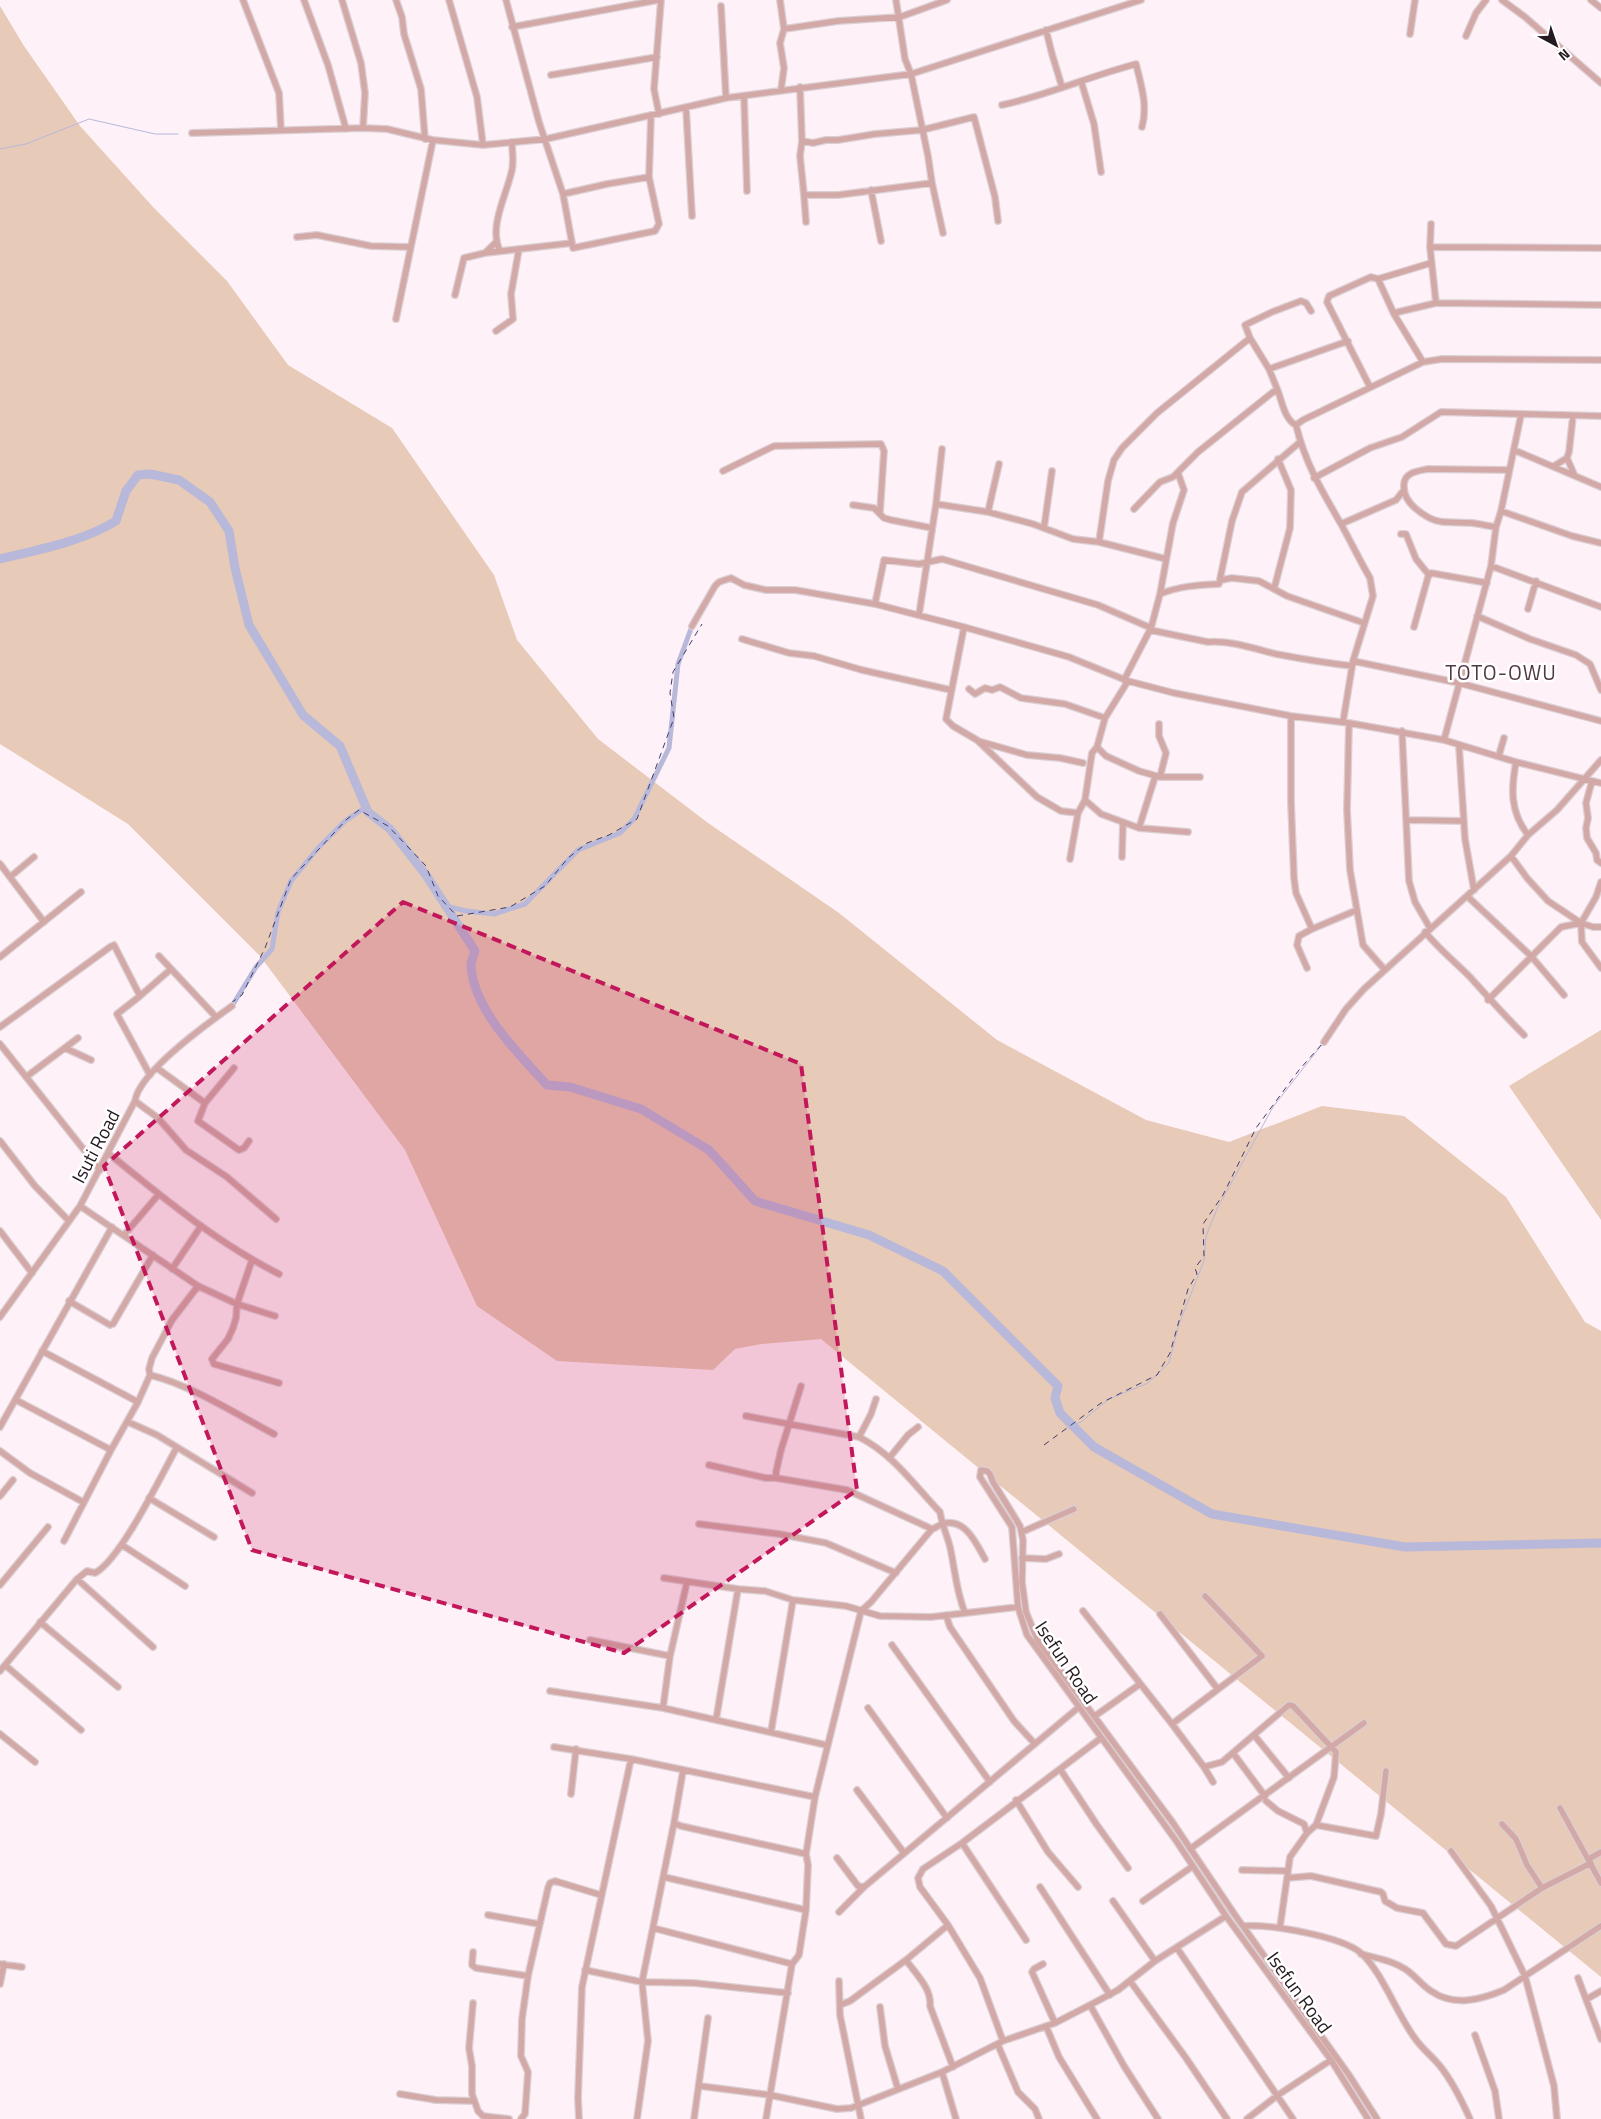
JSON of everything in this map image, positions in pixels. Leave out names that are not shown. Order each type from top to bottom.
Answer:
[{"type":"street","points":[[243,0],[279,94],[281,130]]},
{"type":"street","points":[[304,0],[328,65],[346,129]]},
{"type":"street","points":[[342,0],[362,73],[365,93],[363,128]]},
{"type":"street","points":[[396,0],[420,89],[425,139]]},
{"type":"street","points":[[449,0],[477,97],[483,145]]},
{"type":"street","points":[[506,0],[539,122],[563,194],[573,248],[655,231],[659,224],[649,177],[652,116]]},
{"type":"street","points":[[512,27],[660,0],[654,89],[659,114]]},
{"type":"street","points":[[780,0],[784,29],[780,43],[784,68],[781,90]]},
{"type":"street","points":[[896,0],[905,59],[911,74],[943,232]]},
{"type":"street","points":[[784,29],[838,21],[900,17],[947,0]]},
{"type":"street","points":[[192,133],[363,128],[387,129],[425,139],[483,145],[546,139],[726,98],[911,74],[1141,0]]},
{"type":"street","points":[[1410,34],[1415,0]]},
{"type":"street","points":[[1466,36],[1476,13],[1486,0]]},
{"type":"street","points":[[1502,0],[1525,17],[1601,83]]},
{"type":"street","points":[[1591,0],[1601,8]]},
{"type":"street","points":[[721,6],[726,98]]},
{"type":"street","points":[[1046,30],[1062,87]]},
{"type":"street","points":[[551,75],[657,58]]},
{"type":"street","points":[[1002,105],[1030,99],[1136,64],[1144,93],[1146,114],[1142,127]]},
{"type":"street","points":[[1081,82],[1094,124],[1101,172]]},
{"type":"street","points":[[800,87],[802,141],[800,156],[806,222]]},
{"type":"street","points":[[744,96],[747,191]]},
{"type":"street","points":[[686,108],[692,216]]},
{"type":"street","points":[[802,141],[812,143],[875,134],[922,130],[974,117],[995,197],[998,221]]},
{"type":"street","points":[[396,320],[433,140]]},
{"type":"street","points":[[500,251],[496,242],[498,221],[512,168],[512,142]]},
{"type":"street","points":[[563,194],[649,177]]},
{"type":"street","points":[[804,195],[838,195],[932,183]]},
{"type":"street","points":[[872,190],[881,241]]},
{"type":"street","points":[[1431,224],[1431,263],[1436,303]]},
{"type":"street","points":[[297,237],[317,236],[372,246],[410,247]]},
{"type":"street","points":[[485,253],[496,242]]},
{"type":"street","points":[[455,295],[464,258],[485,253],[572,243]]},
{"type":"street","points":[[1430,247],[1601,248]]},
{"type":"street","points":[[496,331],[513,319],[510,294],[519,249]]},
{"type":"street","points":[[1370,387],[1327,302],[1328,299],[1371,277],[1378,279],[1431,263]]},
{"type":"street","points":[[516,269],[522,276]]},
{"type":"street","points":[[1378,279],[1394,314],[1423,362]]},
{"type":"street","points":[[1311,311],[1306,303],[1301,302],[1246,323],[1246,329],[1269,368],[1287,416],[1292,424],[1296,425],[1300,442],[1314,478],[1341,524],[1370,578],[1372,586],[1373,596],[1353,664],[1346,722],[1347,810],[1350,870],[1363,945],[1385,970]]},
{"type":"street","points":[[1394,314],[1436,303],[1601,305]]},
{"type":"street","points":[[1099,542],[1108,481],[1114,460],[1122,448],[1165,406],[1250,338]]},
{"type":"street","points":[[1269,368],[1348,341]]},
{"type":"street","points":[[1296,425],[1423,362],[1442,358],[1601,360]]},
{"type":"street","points":[[1134,509],[1160,482],[1173,477],[1198,452],[1273,392],[1278,391]]},
{"type":"street","points":[[1314,478],[1370,448],[1402,436],[1441,412],[1601,416]]},
{"type":"street","points":[[1444,740],[1458,683],[1487,583],[1496,527],[1521,415]]},
{"type":"street","points":[[1554,466],[1567,458],[1573,416]]},
{"type":"street","points":[[1160,594],[1192,585],[1219,584],[1232,521],[1240,497],[1247,487],[1300,442]]},
{"type":"street","points":[[723,471],[774,446],[881,444],[884,451],[880,512]]},
{"type":"street","points":[[918,615],[925,562],[936,504],[942,449]]},
{"type":"street","points":[[1514,450],[1601,487]]},
{"type":"street","points":[[1567,458],[1574,475]]},
{"type":"street","points":[[1274,589],[1290,528],[1291,490],[1278,459]]},
{"type":"street","points":[[988,512],[999,464]]},
{"type":"street","points":[[1496,527],[1472,523],[1436,522],[1425,517],[1408,502],[1404,490],[1405,480],[1408,475],[1416,471],[1436,469],[1509,470]]},
{"type":"street","points":[[1044,528],[1052,472]]},
{"type":"street","points":[[1070,859],[1078,813],[1085,800],[1092,753],[1097,747],[1105,718],[1151,629],[1160,594],[1173,523],[1184,490],[1178,472]]},
{"type":"street","points":[[1341,524],[1396,500],[1404,490]]},
{"type":"street","points":[[1396,500],[1408,502]]},
{"type":"street","points":[[936,504],[988,512],[1044,528],[1072,539],[1099,542],[1166,559]]},
{"type":"street","points":[[853,505],[874,508],[884,518],[890,520],[932,528]]},
{"type":"street","points":[[1501,511],[1572,536],[1601,543]]},
{"type":"street","points":[[1401,534],[1406,534],[1416,559],[1429,574]]},
{"type":"street","points":[[875,604],[884,560],[919,564],[942,559],[1098,605],[1151,629],[1319,663],[1353,664],[1458,683],[1601,722]]},
{"type":"street","points":[[1491,566],[1536,581],[1601,607]]},
{"type":"street","points":[[1429,574],[1487,583]]},
{"type":"street","points":[[1414,627],[1429,574]]},
{"type":"street","points":[[1221,580],[1232,578],[1259,581],[1287,596],[1364,623]]},
{"type":"street","points":[[692,626],[719,582],[725,579],[733,579],[744,585],[766,590],[794,590],[875,604],[918,615],[1069,656],[1126,680],[1174,693],[1291,716],[1402,731],[1444,740],[1516,762],[1601,783]]},
{"type":"street","points":[[1528,609],[1536,581]]},
{"type":"street","points":[[1477,616],[1530,639],[1576,655],[1590,664],[1600,686]]},
{"type":"street","points":[[964,627],[950,690],[946,719],[953,726],[977,740],[1038,797],[1061,811],[1078,813]]},
{"type":"street","points":[[742,639],[789,653],[814,656],[862,670],[950,690]]},
{"type":"street","points":[[969,689],[975,694],[985,688],[992,690],[1000,687],[1020,698],[1066,704],[1105,718]]},
{"type":"street","points":[[1291,716],[1291,802],[1294,878],[1296,893],[1312,929]]},
{"type":"street","points":[[1139,828],[1166,752],[1159,736],[1159,724]]},
{"type":"street","points":[[1402,731],[1410,882],[1415,902],[1436,946],[1469,976],[1488,1000],[1524,1035]]},
{"type":"street","points":[[1499,756],[1504,738]]},
{"type":"street","points":[[977,740],[1026,755],[1060,758],[1083,763]]},
{"type":"street","points":[[1459,746],[1464,821],[1474,890]]},
{"type":"street","points":[[1097,747],[1106,756],[1158,777],[1200,777]]},
{"type":"street","points":[[1324,1042],[1346,1009],[1364,989],[1511,856],[1528,835],[1557,810],[1601,760]]},
{"type":"street","points":[[1516,762],[1512,784],[1513,806],[1516,817],[1528,835]]},
{"type":"street","points":[[1592,781],[1586,803],[1588,818],[1587,838],[1596,853],[1597,860],[1601,863]]},
{"type":"street","points":[[1085,800],[1101,814],[1139,828],[1188,832]]},
{"type":"street","points":[[1407,820],[1464,821]]},
{"type":"street","points":[[1122,857],[1123,823]]},
{"type":"street","points":[[1511,856],[1548,902],[1581,923],[1593,927],[1601,927]]},
{"type":"street","points":[[10,877],[34,857]]},
{"type":"street","points":[[0,864],[44,922]]},
{"type":"street","points":[[1601,882],[1596,897],[1581,923],[1582,942],[1601,968]]},
{"type":"street","points":[[0,957],[81,892]]},
{"type":"street","points":[[1467,896],[1531,956],[1564,996]]},
{"type":"street","points":[[1307,968],[1297,945],[1299,936],[1357,910]]},
{"type":"street","points":[[1488,1000],[1561,927],[1581,923]]},
{"type":"street","points":[[0,1026],[87,962],[114,946],[140,996]]},
{"type":"street","points":[[159,956],[216,1017]]},
{"type":"street","points":[[150,1075],[117,1014],[171,969]]},
{"type":"street","name":"Isuti Road","points":[[0,1316],[80,1206],[136,1096],[150,1075],[186,1040],[232,1006]]},
{"type":"street","points":[[26,1077],[78,1038]]},
{"type":"street","points":[[0,1044],[100,1170]]},
{"type":"street","points":[[65,1048],[91,1060]]},
{"type":"street","points":[[157,1068],[205,1103]]},
{"type":"street","points":[[234,1068],[205,1103],[199,1116],[199,1123],[239,1150],[244,1148],[250,1141]]},
{"type":"street","points":[[135,1101],[158,1118],[186,1150],[227,1177],[276,1219]]},
{"type":"street","points":[[0,1141],[35,1186],[69,1221]]},
{"type":"street","points":[[108,1154],[201,1226],[252,1260],[279,1274]]},
{"type":"street","points":[[124,1235],[159,1194]]},
{"type":"street","points":[[80,1206],[198,1286],[237,1304],[275,1316]]},
{"type":"street","points":[[0,1427],[112,1226]]},
{"type":"street","points":[[172,1269],[201,1226]]},
{"type":"street","points":[[0,1231],[32,1273]]},
{"type":"street","points":[[69,1301],[110,1325],[113,1324],[153,1255]]},
{"type":"street","points":[[252,1260],[237,1304],[233,1328],[228,1339],[214,1355],[212,1362],[279,1383]]},
{"type":"street","points":[[64,1541],[83,1502],[138,1402],[150,1375],[149,1369],[152,1358],[172,1320],[198,1286]]},
{"type":"street","points":[[42,1351],[138,1402]]},
{"type":"street","points":[[150,1375],[175,1384],[274,1434]]},
{"type":"street","points":[[776,1478],[779,1457],[791,1424],[801,1386]]},
{"type":"street","points":[[859,1437],[871,1414],[876,1398]]},
{"type":"street","points":[[16,1400],[111,1450]]},
{"type":"street","points":[[746,1416],[859,1437],[876,1445],[890,1457],[940,1512],[950,1546],[958,1594],[965,1613]]},
{"type":"street","points":[[128,1422],[157,1435],[252,1493]]},
{"type":"street","points":[[890,1457],[918,1426]]},
{"type":"street","points":[[0,1671],[77,1579],[87,1571],[95,1574],[110,1560],[122,1544],[177,1447]]},
{"type":"street","points":[[0,1451],[30,1473],[83,1502]]},
{"type":"street","points":[[709,1465],[766,1478],[848,1490],[932,1530]]},
{"type":"street","name":"Isefun Road","points":[[1368,2119],[1331,2060],[1226,1916],[1193,1866],[1027,1635],[1018,1607],[1012,1527],[980,1477],[981,1470],[986,1470],[990,1474],[993,1482],[1017,1518],[1022,1532],[1022,1582],[1026,1612],[1037,1639],[1095,1716],[1190,1849],[1349,2075],[1377,2119]]},
{"type":"street","points":[[0,1496],[13,1480]]},
{"type":"street","points":[[149,1498],[214,1537]]},
{"type":"street","points":[[1022,1532],[1074,1509]]},
{"type":"street","points":[[699,1524],[779,1534],[826,1543],[896,1573]]},
{"type":"street","points":[[766,2119],[792,1964],[799,1955],[806,1910],[808,1865],[806,1854],[815,1797],[826,1745],[860,1611],[896,1573],[932,1530],[942,1524],[959,1524],[965,1528],[985,1558]]},
{"type":"street","points":[[0,1584],[48,1528]]},
{"type":"street","points":[[122,1544],[185,1586]]},
{"type":"street","points":[[1022,1558],[1046,1558],[1058,1554]]},
{"type":"street","points":[[664,1578],[765,1591],[793,1600],[846,1606],[880,1616],[930,1617],[1018,1607]]},
{"type":"street","points":[[77,1579],[153,1647]]},
{"type":"street","points":[[663,1708],[670,1656],[688,1582]]},
{"type":"street","points":[[716,1720],[738,1589]]},
{"type":"street","points":[[1172,1724],[1217,1688],[1262,1656],[1205,1596]]},
{"type":"street","points":[[770,1732],[793,1600]]},
{"type":"street","points":[[1083,1611],[1204,1766],[1213,1782]]},
{"type":"street","points":[[946,1614],[950,1627],[1014,1721],[1035,1744]]},
{"type":"street","points":[[1160,1614],[1217,1688]]},
{"type":"street","points":[[40,1622],[118,1687]]},
{"type":"street","points":[[590,1640],[670,1656]]},
{"type":"street","points":[[892,1645],[990,1782]]},
{"type":"street","points":[[5,1665],[81,1730]]},
{"type":"street","points":[[1052,1670],[1058,1666]]},
{"type":"street","points":[[1095,1716],[1140,1684]]},
{"type":"street","points":[[550,1691],[663,1708],[826,1745]]},
{"type":"street","points":[[1204,1766],[1222,1762],[1289,1705],[1293,1706],[1336,1752],[1334,1777],[1316,1825],[1307,1833],[1290,1857],[1280,1927]]},
{"type":"street","points":[[839,1912],[864,1887],[1079,1707]]},
{"type":"street","points":[[868,1708],[947,1818]]},
{"type":"street","points":[[1190,1849],[1265,1798],[1364,1723]]},
{"type":"street","points":[[0,1734],[35,1762]]},
{"type":"street","points":[[1254,1735],[1289,1778]]},
{"type":"street","points":[[1039,2119],[1036,2109],[1018,2092],[1000,2043],[980,1978],[948,1925],[920,1888],[918,1878],[923,1869],[962,1843],[1016,1800],[1101,1738]]},
{"type":"street","points":[[554,1747],[632,1759],[815,1797]]},
{"type":"street","points":[[571,1794],[576,1749]]},
{"type":"street","points":[[1233,1753],[1253,1778],[1265,1798],[1278,1811],[1304,1824],[1307,1833]]},
{"type":"street","points":[[580,2119],[578,2098],[582,1987],[632,1759]]},
{"type":"street","points":[[1060,1769],[1096,1825],[1128,1868]]},
{"type":"street","points":[[637,2119],[648,2041],[642,1982],[684,1771]]},
{"type":"street","points":[[1316,1825],[1376,1836],[1381,1814],[1386,1771]]},
{"type":"street","points":[[857,1790],[904,1853]]},
{"type":"street","points":[[1016,1800],[1048,1852],[1078,1887]]},
{"type":"street","points":[[1560,1808],[1601,1883]]},
{"type":"street","points":[[674,1823],[806,1854]]},
{"type":"street","points":[[1502,1824],[1516,1839],[1528,1865],[1542,1888]]},
{"type":"street","points":[[962,1843],[1026,1940]]},
{"type":"street","points":[[1451,1851],[1498,1919],[1525,1976],[1554,2086],[1557,2119]]},
{"type":"street","points":[[1242,1870],[1311,1876],[1381,1892],[1384,1894],[1385,1901],[1397,1908],[1423,1914],[1446,1944],[1456,1946],[1542,1888],[1590,1861],[1601,1852]]},
{"type":"street","points":[[837,1858],[858,1886],[864,1887]]},
{"type":"street","points":[[1143,1901],[1193,1866]]},
{"type":"street","points":[[664,1877],[806,1910]]},
{"type":"street","points":[[521,2119],[525,2114],[528,2075],[528,2070],[521,2056],[522,2019],[528,1976],[550,1883],[555,1881],[601,1895]]},
{"type":"street","points":[[1040,1887],[1110,1995]]},
{"type":"street","points":[[1113,1901],[1155,1961]]},
{"type":"street","points":[[488,1915],[539,1924]]},
{"type":"street","points":[[700,2086],[770,2094],[837,2109],[858,2105],[942,2072],[1000,2043],[1055,2023],[1110,1995],[1155,1961],[1226,1916]]},
{"type":"street","points":[[840,2005],[850,2001],[906,1960],[948,1925]]},
{"type":"street","points":[[1243,1926],[1280,1927],[1336,1941],[1361,1954],[1382,1959],[1407,1970],[1430,1991],[1452,2002],[1494,1995],[1504,1990],[1601,1926]]},
{"type":"street","points":[[653,1928],[792,1964]]},
{"type":"street","points":[[1177,1948],[1293,2119]]},
{"type":"street","points":[[473,1952],[472,1965],[476,1968],[528,1976]]},
{"type":"street","points":[[1361,1954],[1385,1988],[1415,2038],[1440,2066],[1470,2119]]},
{"type":"street","points":[[906,1960],[931,1998],[930,2006],[953,2067]]},
{"type":"street","points":[[0,1984],[2,1964],[22,1967]]},
{"type":"street","points":[[1043,1964],[1032,1972],[1055,2023]]},
{"type":"street","points":[[585,1970],[642,1982],[694,1983],[788,1993]]},
{"type":"street","points":[[1578,1978],[1601,2039]]},
{"type":"street","points":[[839,1981],[840,2015],[861,2119]]},
{"type":"street","points":[[1130,1981],[1186,2058],[1227,2119]]},
{"type":"street","points":[[1587,1999],[1601,1991]]},
{"type":"street","points":[[473,2002],[469,2048],[474,2101],[478,2111],[483,2116],[510,2119]]},
{"type":"street","points":[[1090,2005],[1124,2066],[1158,2119]]},
{"type":"street","points":[[880,2007],[885,2046],[898,2089]]},
{"type":"street","points":[[694,2119],[708,2018]]},
{"type":"street","points":[[1046,2026],[1059,2057],[1097,2119]]},
{"type":"street","points":[[1475,2035],[1495,2091],[1498,2119]]},
{"type":"street","points":[[1247,2119],[1278,2095],[1331,2060]]},
{"type":"street","points":[[942,2072],[956,2119]]},
{"type":"street","points":[[400,2094],[436,2100],[474,2101]]},
{"type":"highlighted area","points":[[403,902],[801,1064],[857,1490],[624,1653],[252,1550],[104,1166]]},
{"type":"shaded area","points":[[0,6],[24,46],[80,126],[154,208],[227,281],[288,365],[392,428],[494,575],[517,640],[598,739],[708,823],[839,913],[997,1040],[1146,1120],[1229,1142],[1322,1106],[1404,1116],[1506,1197],[1585,1322],[1601,1331],[1601,1977],[821,1339],[761,1344],[735,1349],[713,1370],[557,1361],[477,1306],[405,1150],[260,956],[128,824],[0,744]]},
{"type":"shaded area","points":[[1601,1030],[1601,1220],[1509,1086]]},
{"type":"waterway","points":[[0,149],[26,144],[89,119],[155,134],[178,134]]},
{"type":"waterway","points":[[0,559],[75,539],[116,521],[126,491],[138,475],[150,474],[179,480],[210,502],[229,531],[235,568],[249,625],[303,715],[340,746],[368,812],[390,829],[426,875],[475,951],[471,965],[474,982],[489,1015],[511,1045],[547,1085],[570,1087],[641,1109],[709,1150],[755,1201],[869,1235],[943,1271],[1058,1386],[1055,1398],[1060,1413],[1094,1447],[1212,1514],[1405,1547],[1601,1543]]},
{"type":"waterway","points":[[446,906],[466,911],[494,914],[525,904],[578,850],[620,833],[634,819],[669,748],[678,664],[692,626]]},
{"type":"waterway","points":[[232,1006],[256,967],[272,949],[278,912],[291,881],[318,848],[345,821],[366,807]]},
{"type":"waterway","points":[[1072,1425],[1081,1422],[1109,1399],[1148,1383],[1169,1363],[1179,1324],[1204,1261],[1206,1236],[1217,1209],[1273,1107],[1323,1043]]},
{"type":"ferry route","points":[[231,1003],[242,995],[265,948],[291,879],[347,819],[359,810],[388,826],[426,866],[438,896],[457,916],[510,907],[545,886],[568,858],[587,843],[609,835],[637,819],[674,718],[670,693],[673,672],[702,624]]},
{"type":"ferry route","points":[[1044,1445],[1101,1403],[1157,1375],[1170,1353],[1188,1289],[1197,1274],[1195,1268],[1204,1256],[1203,1224],[1223,1195],[1256,1128],[1299,1070],[1323,1043]]},
{"type":"district","name":"TOTO-OWU","points":[[1501,672]]}]
